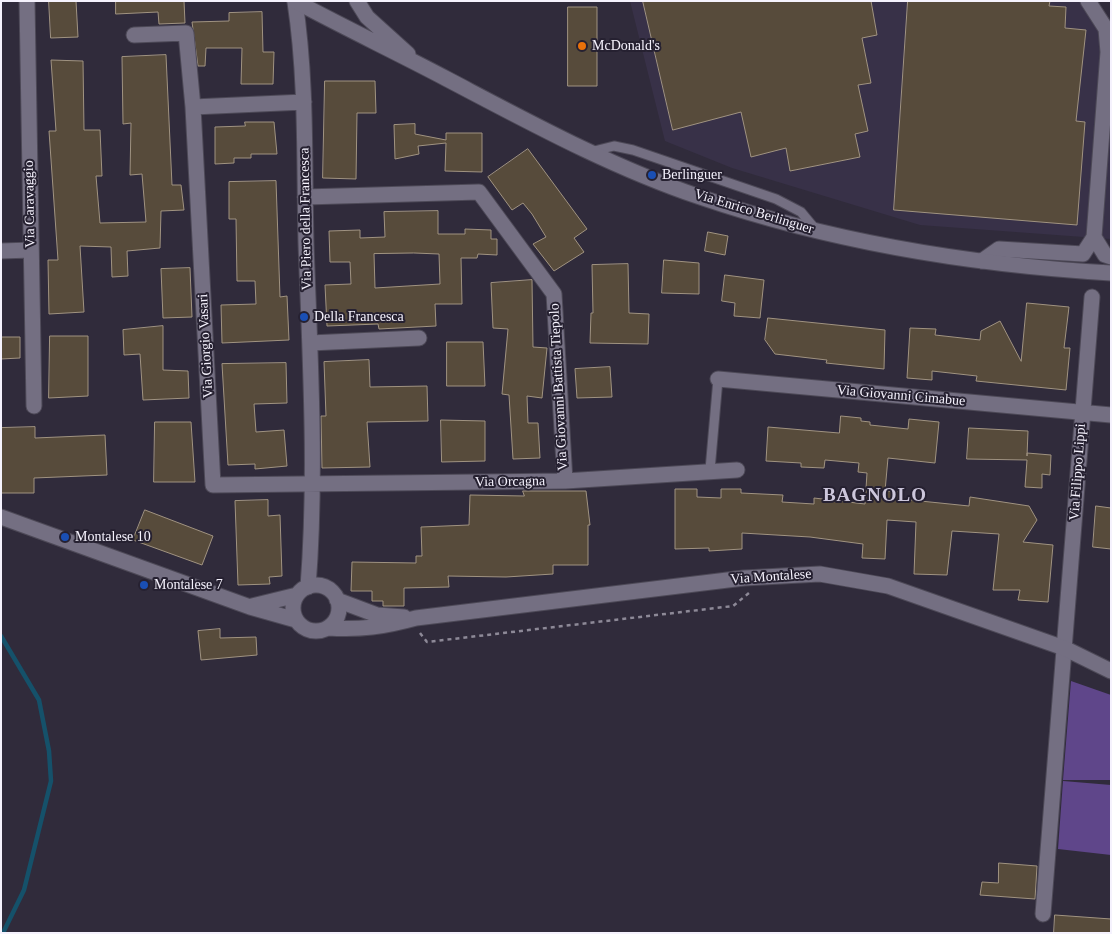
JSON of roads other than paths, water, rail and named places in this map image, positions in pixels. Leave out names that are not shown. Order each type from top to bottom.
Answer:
[{"type":"street","name":"Via Caravaggio","points":[[27,1],[34,406]]},
{"type":"street","points":[[295,1],[422,66]]},
{"type":"street","name":"Via Piero della Francesca","points":[[295,1],[304,102],[305,198],[314,484],[302,591]]},
{"type":"street","points":[[357,1],[367,16],[422,66]]},
{"type":"street","points":[[982,261],[999,249],[1083,254],[1094,237],[1108,52],[1106,30],[1088,1]]},
{"type":"street","name":"Via Giorgio Vasari","points":[[134,35],[186,33],[194,108],[213,485],[314,484]]},
{"type":"street","name":"Via Enrico Berlinguer","points":[[422,66],[589,152],[698,196],[818,232],[878,244],[982,261],[1111,273]]},
{"type":"street","points":[[194,108],[304,102]]},
{"type":"street","name":"Via Giovanni Battista Tiepolo","points":[[305,198],[479,192],[554,294],[565,481]]},
{"type":"street","points":[[1094,237],[1105,255],[1111,258]]},
{"type":"street","points":[[1,251],[31,250]]},
{"type":"street","name":"Via Filippo Lippi","points":[[1043,914],[1092,296]]},
{"type":"street","points":[[310,342],[419,338]]},
{"type":"street","name":"Via Giovanni Cimabue","points":[[718,379],[1111,415]]},
{"type":"street","name":"Via Orcagna","points":[[314,484],[565,481],[710,470],[737,470]]},
{"type":"street","name":"Via Montalese","points":[[1,517],[250,607],[296,620],[307,630],[328,628],[358,630],[384,627],[416,618],[744,578],[820,574],[888,586],[1064,648],[1111,671]]},
{"type":"street","name":"Via Montalese","points":[[250,607],[322,587],[328,590],[337,600],[377,615],[416,618]]},
{"type":"street","points":[[296,620],[293,607],[302,591]]},
{"type":"street","points":[[328,628],[337,616],[337,600]]},
{"type":"lane","points":[[589,152],[614,146],[634,150],[776,199],[800,212],[818,232]]},
{"type":"lane","points":[[710,470],[718,379]]},
{"type":"waterway","points":[[1,636],[39,700],[49,751],[51,781],[24,890],[3,933]]},
{"type":"place","name":"McDonald's","points":[[582,46]]},
{"type":"place","name":"Berlinguer","points":[[652,175]]},
{"type":"place","name":"Della Francesca","points":[[304,317]]},
{"type":"place","name":"Montalese 10","points":[[65,537]]},
{"type":"place","name":"Montalese 7","points":[[144,585]]},
{"type":"district","name":"BAGNOLO","points":[[875,496]]}]
